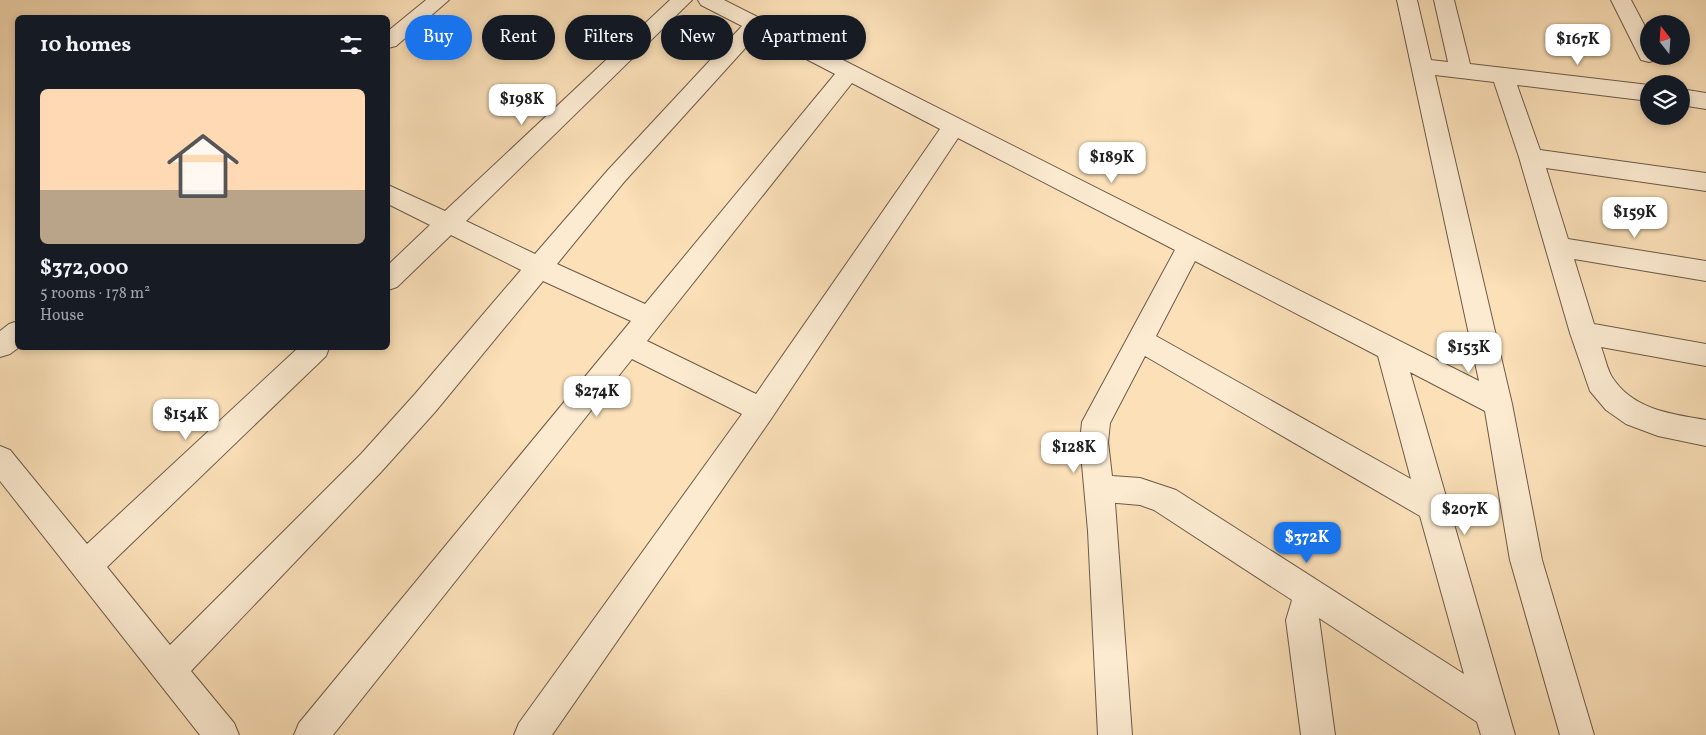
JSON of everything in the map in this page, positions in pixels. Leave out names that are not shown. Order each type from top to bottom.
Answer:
[{"type":"street","points":[[390,39],[439,0]]},
{"type":"street","points":[[390,278],[682,0]]},
{"type":"street","points":[[708,0],[743,18]]},
{"type":"street","points":[[1407,0],[1498,404],[1526,560],[1577,735]]},
{"type":"street","points":[[1444,0],[1461,71]]},
{"type":"street","points":[[1423,66],[1503,76],[1655,72],[1621,0]]},
{"type":"street","points":[[170,670],[371,464],[425,403],[622,169],[743,37]]},
{"type":"street","points":[[826,60],[1498,404]]},
{"type":"street","points":[[311,735],[849,72]]},
{"type":"street","points":[[1503,76],[1600,383],[1616,400],[1636,415],[1658,424],[1706,433]]},
{"type":"street","points":[[1690,98],[1706,101]]},
{"type":"street","points":[[531,735],[761,410],[954,126]]},
{"type":"street","points":[[1530,157],[1706,182]]},
{"type":"street","points":[[390,195],[538,267],[650,318]]},
{"type":"street","points":[[1115,735],[1094,442],[1096,422],[1190,246]]},
{"type":"street","points":[[1558,247],[1706,271]]},
{"type":"street","points":[[1583,333],[1706,355]]},
{"type":"street","points":[[0,346],[15,334]]},
{"type":"street","points":[[1140,340],[1433,507]]},
{"type":"street","points":[[629,345],[761,410]]},
{"type":"street","points":[[1390,348],[1495,724]]},
{"type":"street","points":[[86,566],[314,350]]},
{"type":"street","points":[[0,459],[222,735]]},
{"type":"street","points":[[1098,490],[1134,489],[1165,500],[1310,594],[1495,724]]},
{"type":"street","points":[[1310,594],[1302,620],[1318,735]]}]
